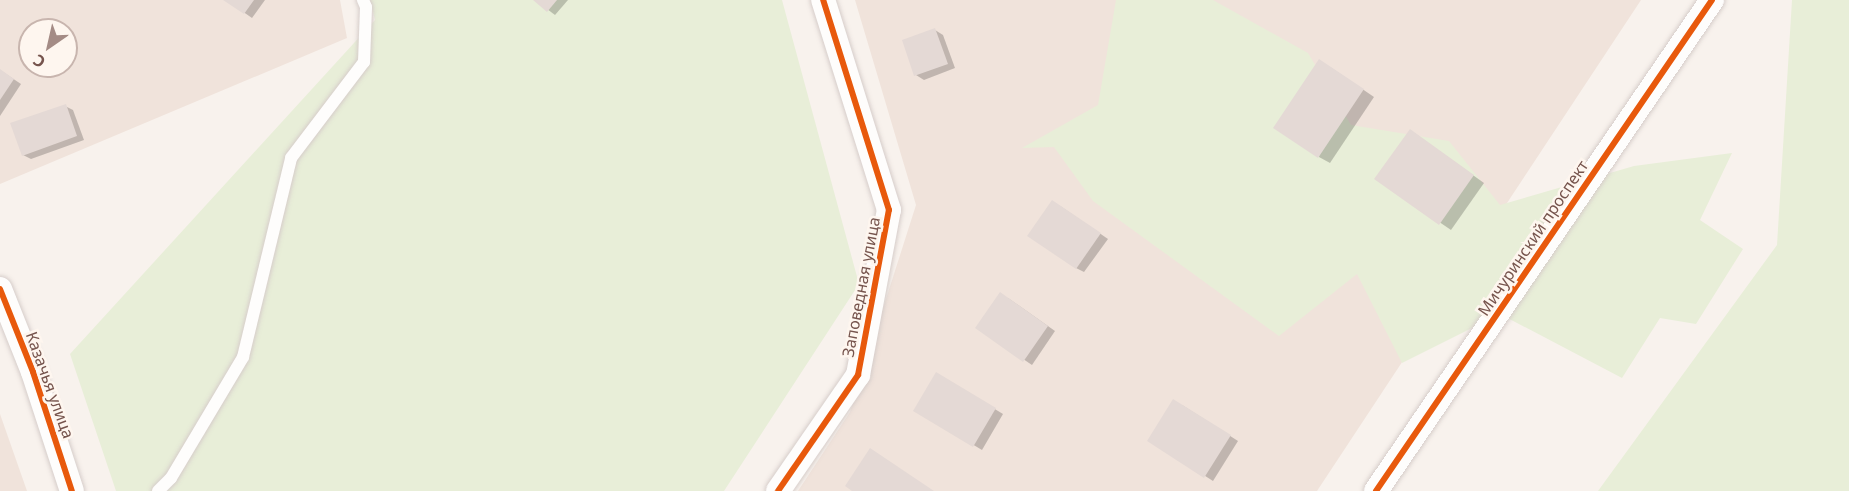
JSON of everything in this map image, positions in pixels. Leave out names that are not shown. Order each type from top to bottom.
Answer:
[{"type":"street","name":"Заповедная улица","points":[[777,491],[858,375],[889,210],[823,0]]},
{"type":"street","name":"Мичуринский проспект","points":[[1376,491],[1712,0]]},
{"type":"street","name":"Казачья улица","points":[[0,289],[33,372],[72,491]]},
{"type":"lane","points":[[158,491],[171,478],[243,357],[291,158],[364,62],[366,7],[363,0]]},
{"type":"shaded area","points":[[0,0],[340,0],[347,38],[0,184]]},
{"type":"shaded area","points":[[855,0],[1641,0],[1317,491],[798,491],[850,412],[916,205]]},
{"type":"shaded area","points":[[0,414],[27,491],[0,491]]},
{"type":"green space","points":[[370,0],[782,0],[859,284],[724,491],[116,491],[70,354],[375,20]]},
{"type":"green space","points":[[1116,0],[1213,0],[1308,53],[1351,125],[1449,141],[1500,205],[1634,166],[1732,153],[1700,220],[1743,249],[1696,324],[1660,318],[1622,378],[1500,314],[1402,363],[1357,274],[1279,336],[1093,201],[1054,147],[1022,148],[1098,105]]},
{"type":"green space","points":[[1792,0],[1849,0],[1849,491],[1598,491],[1777,245]]},
{"type":"building","points":[[223,0],[254,0],[244,14]]},
{"type":"building","points":[[533,0],[557,0],[547,12]]},
{"type":"building","points":[[935,28],[948,64],[914,76],[902,40]]},
{"type":"building","points":[[1319,59],[1364,89],[1318,158],[1273,128]]},
{"type":"building","points":[[0,69],[14,79],[0,100]]},
{"type":"building","points":[[66,104],[77,136],[22,156],[10,123]]},
{"type":"building","points":[[1410,129],[1474,175],[1439,225],[1374,179]]},
{"type":"building","points":[[1052,200],[1101,233],[1076,269],[1027,236]]},
{"type":"building","points":[[1000,292],[1048,326],[1023,362],[975,328]]},
{"type":"building","points":[[936,372],[996,408],[973,447],[913,411]]},
{"type":"building","points":[[1173,399],[1231,435],[1204,478],[1147,441]]},
{"type":"building","points":[[870,448],[934,491],[852,491],[845,486]]},
{"type":"cycle path","points":[[778,491],[858,375],[889,210],[823,0]]},
{"type":"cycle path","points":[[1376,491],[1712,0]]},
{"type":"cycle path","points":[[0,289],[33,372],[72,491]]}]
